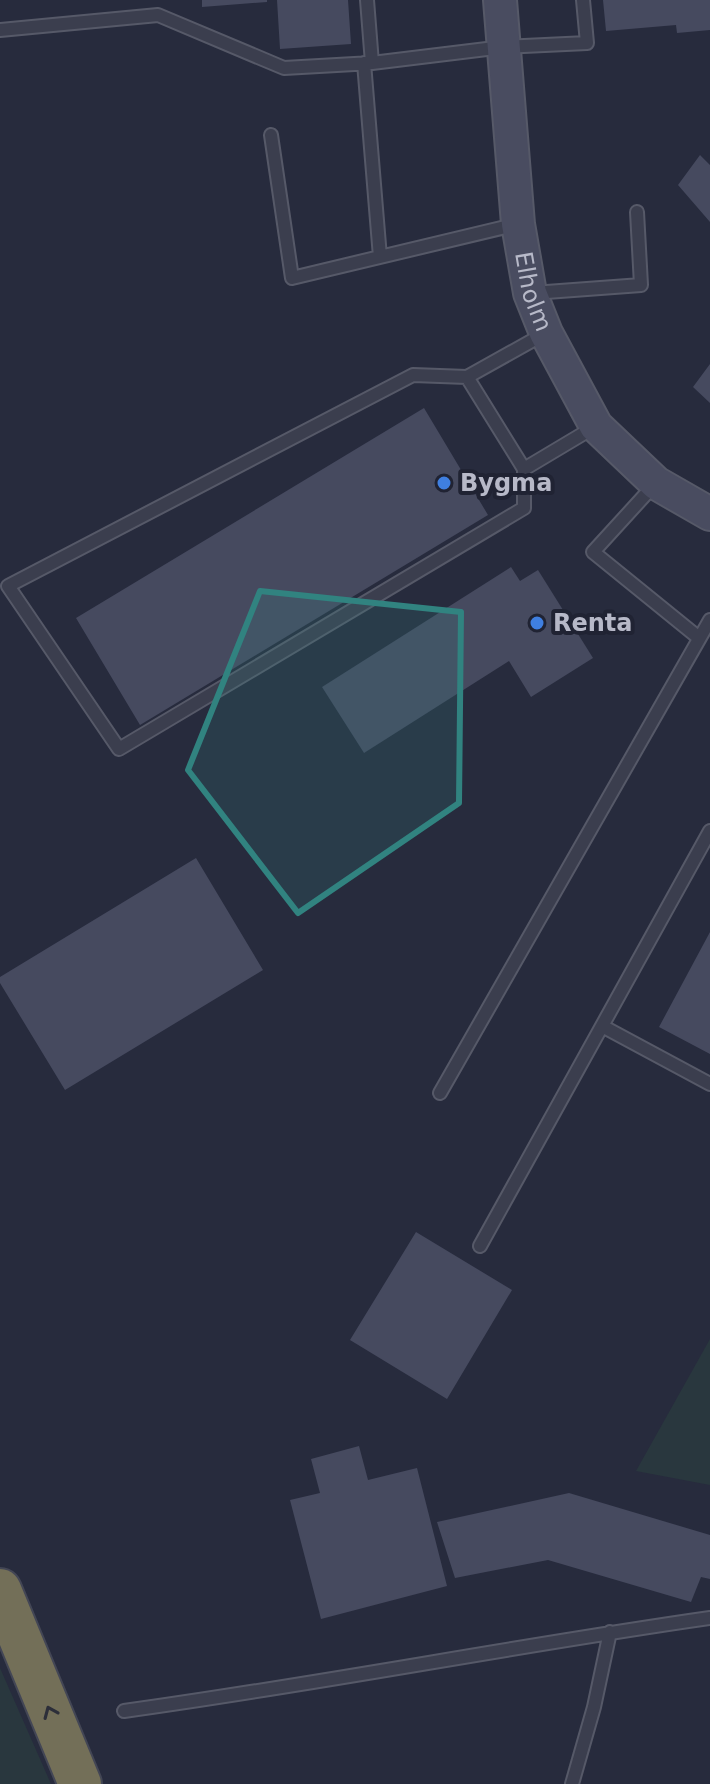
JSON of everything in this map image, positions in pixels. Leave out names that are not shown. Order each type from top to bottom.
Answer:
[{"type":"highway","points":[[0,1590],[80,1784]]},
{"type":"street","name":"Elholm","points":[[500,0],[518,224],[530,293],[546,333],[596,426],[656,483],[710,514]]},
{"type":"lane","points":[[367,0],[380,257]]},
{"type":"lane","points":[[0,30],[158,15],[284,68],[368,63],[503,47],[587,43],[583,0]]},
{"type":"lane","points":[[271,135],[292,278],[518,224]]},
{"type":"lane","points":[[530,293],[641,285],[637,212]]},
{"type":"lane","points":[[467,377],[524,469],[524,508],[119,749],[8,586],[413,375],[467,377],[546,333]]},
{"type":"lane","points":[[524,469],[596,426]]},
{"type":"lane","points":[[656,483],[593,552],[699,638]]},
{"type":"lane","points":[[440,1093],[710,620]]},
{"type":"lane","points":[[480,1246],[710,831]]},
{"type":"lane","points":[[602,1026],[710,1084]]},
{"type":"lane","points":[[124,1711],[270,1691],[610,1632],[710,1618]]},
{"type":"lane","points":[[572,1784],[594,1707],[610,1632]]},
{"type":"highlighted area","points":[[260,591],[461,612],[459,803],[298,913],[188,770]]},
{"type":"shaded area","points":[[710,1339],[710,1485],[636,1471]]},
{"type":"shaded area","points":[[0,1668],[51,1784],[0,1784]]},
{"type":"building","points":[[202,0],[267,0],[267,2],[202,7]]},
{"type":"building","points":[[277,0],[348,0],[351,44],[280,49]]},
{"type":"building","points":[[603,0],[710,0],[710,30],[677,33],[676,25],[606,31]]},
{"type":"building","points":[[700,155],[710,165],[710,222],[678,185]]},
{"type":"building","points":[[710,364],[710,403],[693,387]]},
{"type":"building","points":[[424,408],[488,515],[140,725],[76,618]]},
{"type":"building","points":[[511,567],[520,581],[538,570],[593,658],[531,697],[509,661],[364,753],[322,687]]},
{"type":"building","points":[[196,858],[263,970],[65,1090],[0,983],[0,977]]},
{"type":"building","points":[[710,932],[710,1054],[659,1027]]},
{"type":"building","points":[[416,1232],[512,1290],[447,1399],[350,1340]]},
{"type":"building","points":[[359,1446],[368,1480],[417,1468],[447,1586],[321,1619],[290,1500],[320,1493],[311,1459]]},
{"type":"building","points":[[569,1493],[710,1535],[710,1579],[701,1577],[691,1602],[548,1560],[455,1578],[437,1522]]},
{"type":"place","name":"Bygma","points":[[444,483]]},
{"type":"place","name":"Renta","points":[[537,623]]}]
